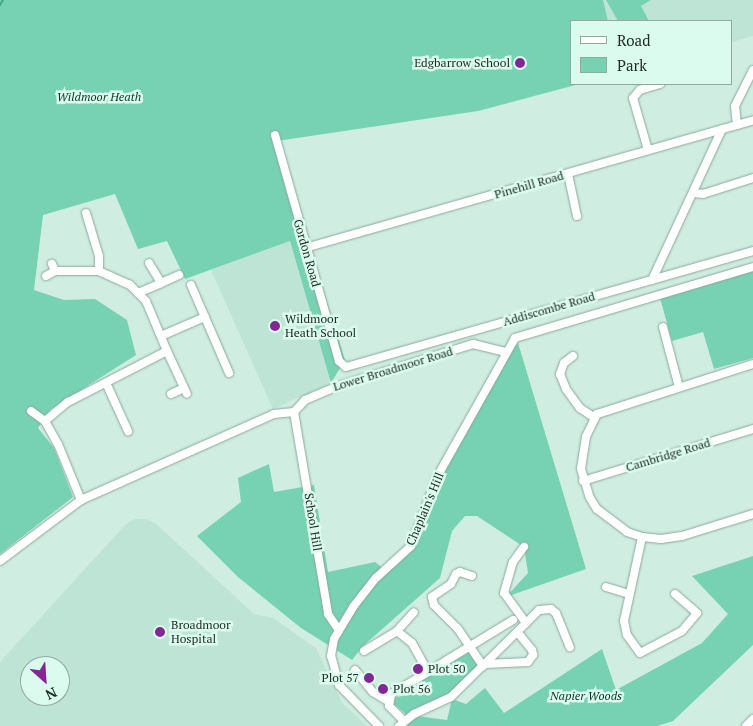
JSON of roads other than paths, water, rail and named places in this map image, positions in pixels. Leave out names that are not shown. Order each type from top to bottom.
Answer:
[{"type":"street","points":[[737,125],[735,106],[753,70]]},
{"type":"street","points":[[648,150],[633,98],[640,90],[657,85]]},
{"type":"street","name":"Pinehill Road","points":[[305,248],[753,120]]},
{"type":"street","points":[[652,280],[694,193],[722,129]]},
{"type":"street","name":"Gordon Road","points":[[275,135],[305,248],[339,361],[346,367]]},
{"type":"street","points":[[568,174],[576,216]]},
{"type":"street","points":[[694,193],[703,194],[753,178]]},
{"type":"street","points":[[86,213],[99,256],[99,271]]},
{"type":"street","name":"Addiscombe Road","points":[[346,367],[753,251]]},
{"type":"street","points":[[149,263],[161,283]]},
{"type":"street","points":[[505,352],[515,338],[526,332],[753,267]]},
{"type":"street","points":[[46,276],[54,268],[99,271],[114,276],[138,293],[146,301],[185,391],[171,394]]},
{"type":"street","points":[[138,293],[179,275]]},
{"type":"street","points":[[191,285],[229,373]]},
{"type":"street","points":[[161,336],[205,317]]},
{"type":"street","points":[[663,327],[679,387]]},
{"type":"street","name":"Lower Broadmoor Road","points":[[0,561],[81,500],[274,414],[294,412],[305,400],[335,387],[473,344],[505,352]]},
{"type":"street","points":[[45,421],[68,402],[107,384],[167,351]]},
{"type":"street","name":"Chaplain's Hill","points":[[379,726],[339,684],[332,656],[338,629],[376,578],[411,546],[437,477],[505,352]]},
{"type":"street","points":[[573,356],[564,363],[560,374],[566,389],[580,408],[596,416],[753,364]]},
{"type":"street","points":[[107,384],[128,420],[128,431]]},
{"type":"street","points":[[31,411],[45,421],[58,444],[81,500]]},
{"type":"street","name":"School Hill","points":[[294,412],[328,614],[338,629]]},
{"type":"street","points":[[596,416],[582,453],[583,481],[597,509],[627,532],[642,537],[661,539],[682,536],[753,514]]},
{"type":"street","name":"Cambridge Road","points":[[583,481],[753,429]]},
{"type":"street","points":[[642,537],[624,621],[625,632],[637,655],[682,631],[700,615],[675,594]]},
{"type":"street","points":[[524,547],[513,562],[504,593],[526,623]]},
{"type":"street","points":[[472,576],[460,572],[456,574],[450,584],[432,596],[434,605],[458,629],[469,648],[484,665]]},
{"type":"street","points":[[606,587],[630,594]]},
{"type":"street","points":[[355,670],[373,692],[388,701],[401,723],[451,697],[539,610],[551,609],[556,613],[570,647]]},
{"type":"street","points":[[364,651],[397,630],[414,612]]},
{"type":"street","points":[[388,701],[391,694],[513,620]]},
{"type":"street","points":[[397,630],[412,643],[428,672]]},
{"type":"street","points":[[484,665],[528,662],[534,655],[518,632]]},
{"type":"street","points":[[746,726],[753,719]]},
{"type":"waterway","points":[[0,5],[3,0]]},
{"type":"place","name":"Edgbarrow School","points":[[520,63]]},
{"type":"place","name":"Wildmoor Heath School","points":[[275,326]]},
{"type":"place","name":"Broadmoor Hospital","points":[[160,632]]},
{"type":"place","name":"Plot 50","points":[[418,669]]},
{"type":"place","name":"Plot 57","points":[[369,678]]},
{"type":"place","name":"Plot 56","points":[[383,689]]},
{"type":"park label","name":"Wildmoor Heath","points":[[99,97]]},
{"type":"park label","name":"Napier Woods","points":[[586,696]]}]
